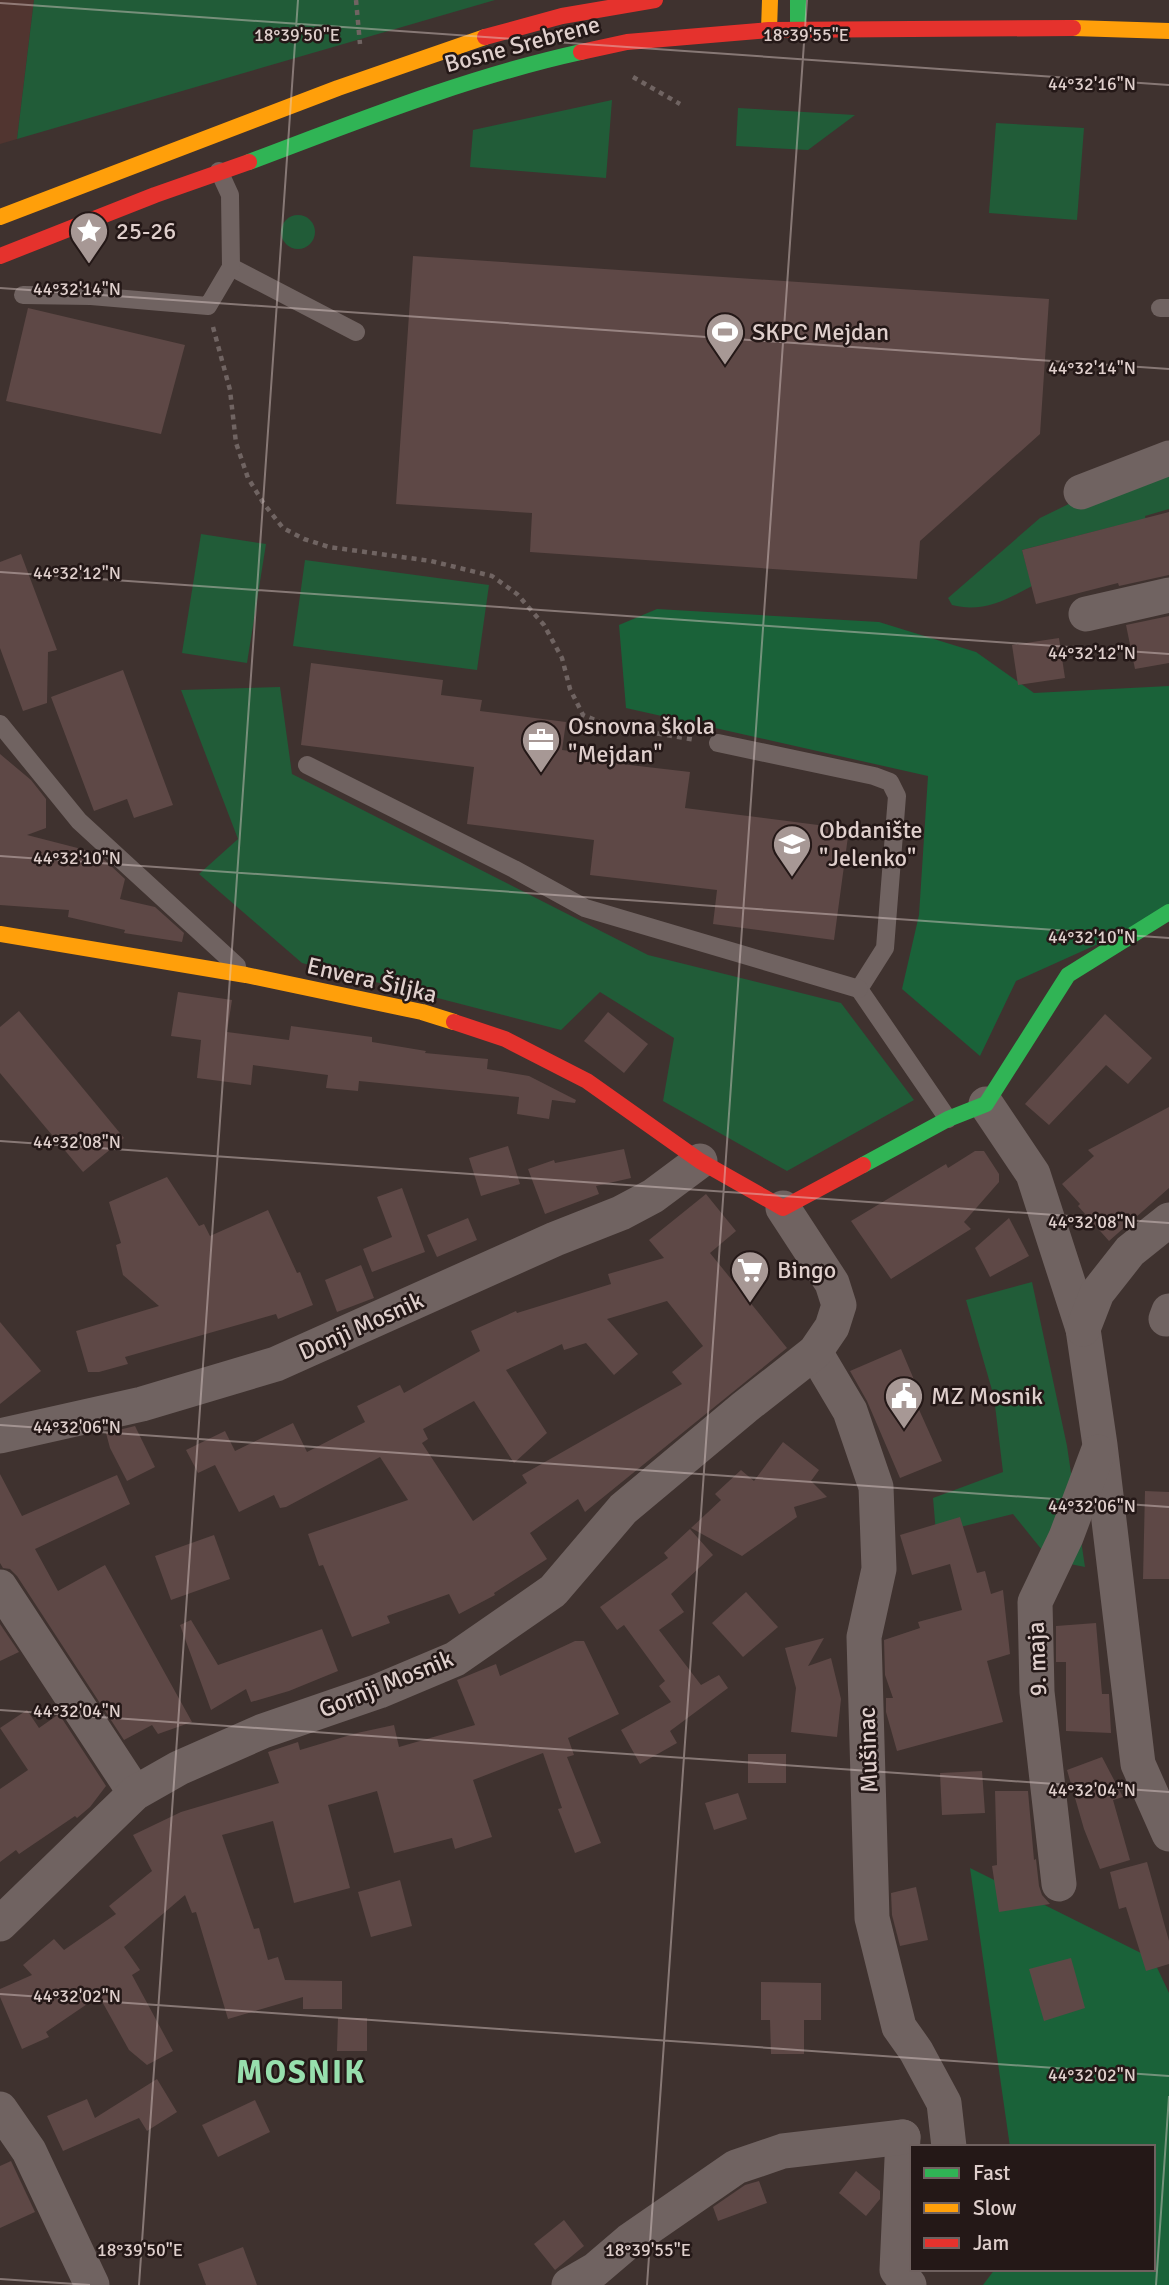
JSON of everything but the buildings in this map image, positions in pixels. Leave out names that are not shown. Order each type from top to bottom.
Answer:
[{"type":"main road","name":"Bosne Srebrene","points":[[0,217],[401,64],[510,28],[584,11],[655,0]]},
{"type":"main road","points":[[769,30],[770,0]]},
{"type":"main road","points":[[798,0],[798,30]]},
{"type":"main road","name":"Bosne Srebrene","points":[[0,256],[155,195],[410,101],[530,63],[627,42],[769,30],[1169,30]]},
{"type":"main road","points":[[783,1208],[948,1119],[986,1104],[1068,975],[1169,912]]},
{"type":"main road","name":"Envera Šiljka","points":[[0,934],[246,975],[422,1013],[505,1039],[587,1081],[700,1161],[783,1208]]},
{"type":"street","points":[[1081,492],[1169,458]]},
{"type":"street","points":[[1086,614],[1169,595]]},
{"type":"street","name":"9. maja","points":[[986,1104],[1033,1174],[1083,1329],[1100,1445],[1138,1763],[1169,1834]]},
{"type":"street","name":"Donji Mosnik","points":[[0,1436],[142,1404],[276,1364],[542,1245],[621,1213],[653,1196],[700,1161]]},
{"type":"street","name":"Gornji Mosnik","points":[[0,1924],[135,1793],[179,1768],[263,1731],[379,1691],[455,1659],[553,1591],[623,1509],[815,1352],[832,1327],[839,1305],[832,1283],[783,1208]]},
{"type":"street","points":[[1083,1329],[1097,1293],[1130,1251],[1169,1220]]},
{"type":"street","name":"Mušinac","points":[[815,1352],[850,1410],[876,1487],[879,1569],[864,1637],[872,1918],[899,2027],[916,2051],[944,2103],[949,2145]]},
{"type":"street","name":"9. maja","points":[[1059,1884],[1037,1692],[1035,1602],[1066,1537],[1100,1445]]},
{"type":"street","points":[[0,1587],[135,1793]]},
{"type":"street","points":[[0,2109],[29,2151],[92,2285]]},
{"type":"street","points":[[569,2285],[595,2270],[629,2241],[736,2167],[783,2151],[908,2145],[897,2270],[909,2285]]},
{"type":"lane","points":[[23,295],[91,296],[208,306],[231,267],[230,195],[207,138]]},
{"type":"lane","points":[[231,267],[356,332]]},
{"type":"lane","points":[[0,724],[79,821],[246,975]]},
{"type":"lane","points":[[718,743],[874,776],[890,782],[897,796],[885,948],[859,989]]},
{"type":"lane","points":[[307,765],[514,869],[585,908],[859,989],[948,1119]]},
{"type":"path","points":[[356,0],[360,47]]},
{"type":"path","points":[[625,73],[680,104]]},
{"type":"path","points":[[208,306],[230,390],[236,443],[248,478],[283,528],[304,539],[329,547],[431,561],[492,576],[517,594],[544,625],[562,658],[570,689],[583,715],[607,725],[718,743]]},
{"type":"shaded area","points":[[0,0],[34,0],[17,139],[0,144]]},
{"type":"green space","points":[[34,0],[495,0],[17,139]]},
{"type":"green space","points":[[612,100],[606,178],[470,167],[473,130]]},
{"type":"green space","points":[[738,108],[855,115],[808,150],[736,146]]},
{"type":"green space","points":[[996,123],[1084,128],[1077,220],[989,213]]},
{"type":"green space","points":[[298,215],[310,220],[315,232],[310,244],[298,249],[286,244],[281,232],[286,220]]},
{"type":"green space","points":[[1169,473],[1169,509],[1145,516],[1160,570],[1116,526],[1022,550],[1032,586],[984,606],[952,605],[948,598],[1040,518],[1081,498]]},
{"type":"green space","points":[[201,534],[266,544],[247,663],[182,653]]},
{"type":"green space","points":[[305,560],[489,585],[477,670],[293,646]]},
{"type":"green space","points":[[657,609],[879,622],[976,652],[1034,693],[1169,686],[1169,912],[1016,981],[980,1056],[902,989],[919,915],[928,776],[626,708],[619,625]]},
{"type":"green space","points":[[280,687],[292,774],[648,955],[841,1003],[914,1100],[787,1171],[663,1101],[674,1038],[600,992],[561,1030],[302,963],[199,874],[238,839],[181,690]]},
{"type":"green space","points":[[1032,1282],[1067,1446],[1085,1567],[1050,1560],[1013,1514],[936,1533],[933,1498],[1003,1472],[994,1397],[966,1300]]},
{"type":"green space","points":[[970,1868],[1153,1959],[1169,1993],[1169,2285],[983,2285],[994,2271],[1155,2271],[1155,2145],[1010,2145]]},
{"type":"traffic: fast","points":[[798,0],[798,30]]},
{"type":"traffic: fast","points":[[249,162],[455,87],[581,52]]},
{"type":"traffic: fast","points":[[863,1165],[948,1119],[986,1104],[1068,975],[1169,912]]},
{"type":"traffic: slow","points":[[769,30],[770,0]]},
{"type":"traffic: slow","points":[[1073,28],[1169,31]]},
{"type":"traffic: slow","points":[[0,217],[338,88],[485,37]]},
{"type":"traffic: slow","points":[[0,934],[246,975],[422,1012],[454,1022]]},
{"type":"traffic: jam","points":[[485,37],[562,16],[655,0]]},
{"type":"traffic: jam","points":[[581,52],[627,42],[769,30],[1073,28]]},
{"type":"traffic: jam","points":[[0,256],[155,195],[249,162]]},
{"type":"traffic: jam","points":[[454,1022],[505,1039],[587,1081],[700,1161],[783,1208],[863,1165]]},
{"type":"place","name":"25-26","points":[[89,265]]},
{"type":"place","name":"SKPC Mejdan","points":[[725,366]]},
{"type":"place","name":"Osnovna škola \"Mejdan\"","points":[[541,774]]},
{"type":"place","name":"Obdanište \"Jelenko\"","points":[[792,878]]},
{"type":"place","name":"Bingo","points":[[750,1304]]},
{"type":"place","name":"MZ Mosnik","points":[[904,1430]]},
{"type":"district","name":"MOSNIK","points":[[301,2072]]}]
